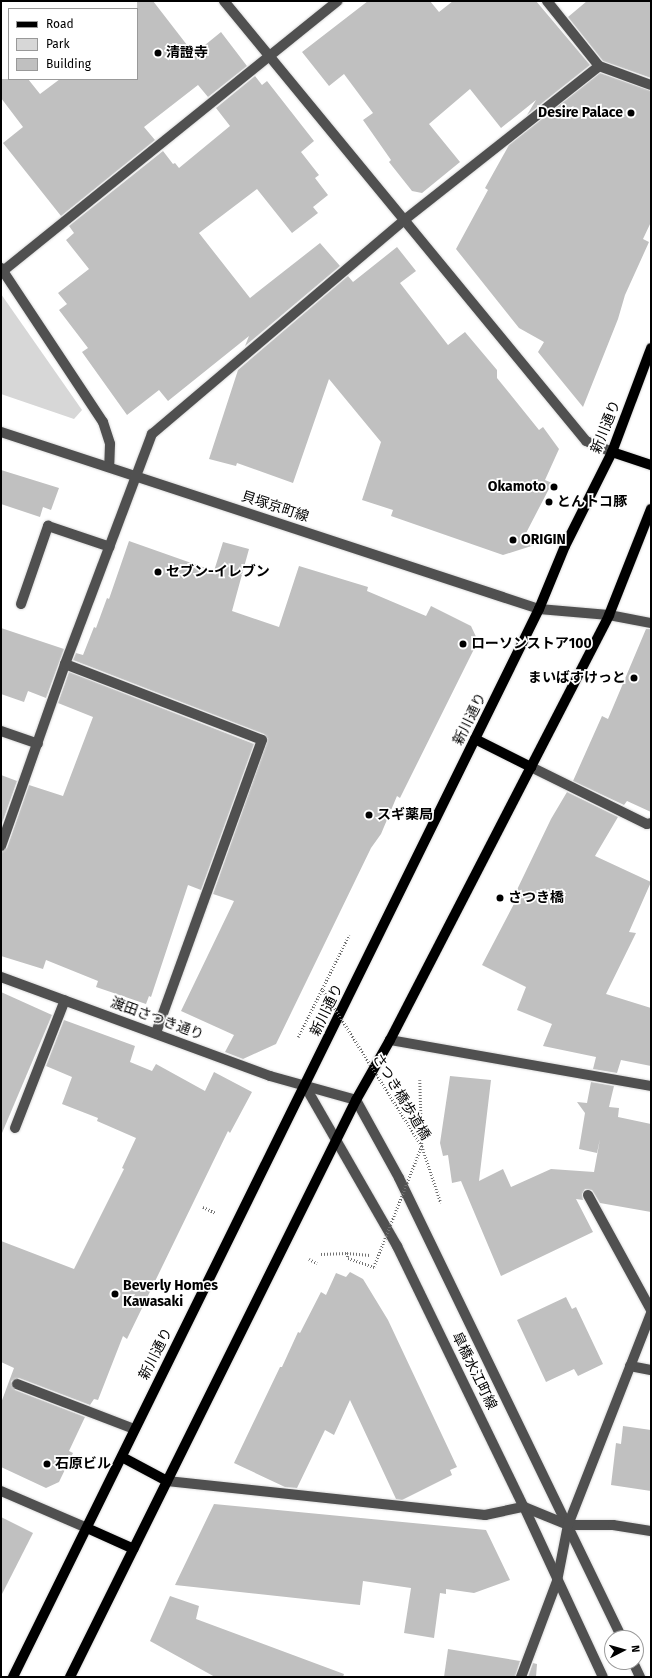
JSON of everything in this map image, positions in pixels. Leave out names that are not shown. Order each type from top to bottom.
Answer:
[{"type":"main road","name":"新川通り","points":[[13,1677],[539,609],[565,546],[612,452],[651,348]]},
{"type":"main road","points":[[612,452],[651,465]]},
{"type":"main road","points":[[70,1677],[338,1142],[356,1100],[390,1040],[609,615],[651,509]]},
{"type":"main road","points":[[476,739],[531,767]]},
{"type":"main road","points":[[122,1457],[167,1481]]},
{"type":"main road","points":[[87,1528],[134,1549]]},
{"type":"street","points":[[224,1],[403,221],[586,441],[612,452]]},
{"type":"street","points":[[109,467],[110,444],[103,422],[2,269],[338,1]]},
{"type":"street","points":[[547,1],[599,66],[651,85]]},
{"type":"street","points":[[1,846],[65,664],[152,434],[403,221],[599,66]]},
{"type":"street","name":"貝塚京町線","points":[[1,432],[539,609],[609,615],[651,623]]},
{"type":"street","points":[[22,604],[48,526],[110,547]]},
{"type":"street","points":[[65,664],[262,740],[156,1034]]},
{"type":"street","points":[[1,732],[38,744]]},
{"type":"street","points":[[531,767],[647,824],[651,823]]},
{"type":"street","name":"渡田さつき通り","points":[[1,977],[304,1086],[356,1100]]},
{"type":"street","points":[[15,1128],[65,1000]]},
{"type":"street","points":[[390,1040],[651,1086]]},
{"type":"street","name":"皐橋水江町線","points":[[304,1086],[338,1142],[397,1246],[524,1507],[603,1677]]},
{"type":"street","name":"皐橋水江町線","points":[[356,1100],[403,1185],[618,1630]]},
{"type":"street","points":[[521,1677],[558,1581],[568,1525],[651,1311],[588,1195]]},
{"type":"street","points":[[630,1366],[651,1370]]},
{"type":"street","points":[[17,1384],[134,1429]]},
{"type":"street","points":[[167,1481],[485,1515],[524,1507],[568,1525],[613,1525],[651,1531]]},
{"type":"street","points":[[1,1490],[87,1528]]},
{"type":"path","points":[[298,1037],[349,935]]},
{"type":"path","name":"さつき橋歩道橋","points":[[322,988],[422,1146],[374,1267],[348,1258],[347,1253]]},
{"type":"path","points":[[420,1080],[422,1146],[441,1203]]},
{"type":"path","points":[[203,1207],[216,1213]]},
{"type":"path","points":[[321,1254],[370,1254]]},
{"type":"path","points":[[309,1259],[317,1263]]},
{"type":"green space","points":[[1,294],[82,410],[74,419],[1,394]]},
{"type":"building","points":[[137,1],[153,1],[194,54],[221,32],[247,66],[208,97],[198,85],[144,127],[155,140],[61,216],[3,143],[23,127],[1,98],[1,79],[29,80],[40,94],[59,80],[138,80]]},
{"type":"building","points":[[368,1],[430,1],[439,12],[453,1],[536,1],[590,65],[527,115],[536,100],[501,128],[470,89],[429,124],[460,162],[422,193],[412,191],[389,162],[391,160],[363,120],[373,113],[344,74],[329,86],[302,52]]},
{"type":"building","points":[[587,1],[651,1],[651,78],[603,61],[568,17]]},
{"type":"building","points":[[600,73],[651,91],[651,222],[643,239],[649,242],[625,295],[618,319],[583,407],[538,352],[544,342],[519,328],[456,249],[488,190],[485,188],[509,145]]},
{"type":"building","points":[[255,76],[262,85],[267,81],[314,141],[301,152],[319,175],[315,178],[328,195],[313,207],[318,213],[292,233],[257,189],[199,233],[250,298],[320,243],[340,266],[245,346],[249,336],[168,401],[159,390],[127,415],[82,352],[88,348],[59,310],[67,304],[58,293],[89,269],[66,240],[74,233],[69,226],[163,151],[173,164],[175,163],[179,168],[230,126],[216,108]]},
{"type":"building","points":[[397,247],[416,271],[400,283],[448,345],[465,332],[497,370],[497,378],[539,430],[543,427],[559,449],[545,480],[552,483],[525,535],[541,543],[503,555],[391,516],[393,510],[362,500],[381,442],[329,379],[293,483],[237,463],[236,466],[209,459],[238,370],[348,276],[353,282]]},
{"type":"building","points":[[1,470],[59,488],[51,510],[43,507],[40,517],[1,504]]},
{"type":"building","points":[[129,541],[214,571],[223,542],[249,549],[232,611],[279,627],[299,566],[368,587],[367,591],[426,616],[431,606],[471,626],[478,641],[400,798],[397,796],[381,834],[371,848],[276,1044],[243,1059],[225,1052],[234,1035],[181,1011],[234,901],[213,894],[268,739],[264,734],[73,660],[76,653],[83,655],[94,627],[96,628],[107,598],[109,599]]},
{"type":"building","points":[[1,628],[64,649],[46,698],[28,691],[24,702],[1,694]]},
{"type":"building","points":[[646,629],[651,629],[651,812],[627,801],[624,805],[573,781],[602,716],[608,719]]},
{"type":"building","points":[[69,672],[254,744],[201,890],[188,885],[151,997],[149,996],[146,1004],[96,987],[98,981],[46,960],[43,969],[1,956],[1,852],[7,848],[29,785],[63,796],[93,717],[58,703]]},
{"type":"building","points":[[1,775],[17,781],[1,826]]},
{"type":"building","points":[[567,792],[618,817],[595,856],[651,882],[629,932],[636,933],[606,994],[651,1008],[651,1066],[621,1060],[617,1073],[593,1069],[596,1057],[543,1046],[552,1024],[517,1010],[526,987],[482,965],[516,900],[513,898],[551,819]]},
{"type":"building","points":[[1,992],[52,1015],[2,1133],[1,1133]]},
{"type":"building","points":[[64,1020],[135,1046],[130,1062],[152,1071],[156,1064],[205,1091],[214,1072],[252,1092],[230,1133],[228,1131],[127,1339],[123,1336],[98,1400],[94,1399],[90,1405],[19,1378],[11,1381],[15,1390],[85,1417],[69,1451],[73,1453],[59,1482],[46,1488],[1,1467],[1,1403],[14,1368],[1,1362],[1,1241],[74,1269],[124,1169],[122,1168],[136,1138],[97,1121],[98,1118],[62,1104],[72,1077],[46,1066]]},
{"type":"building","points":[[450,1076],[491,1080],[479,1181],[503,1169],[511,1187],[551,1169],[594,1172],[600,1139],[597,1153],[579,1149],[585,1113],[577,1102],[587,1103],[591,1082],[614,1086],[609,1107],[619,1108],[618,1117],[651,1124],[651,1212],[600,1203],[592,1190],[585,1189],[582,1194],[583,1200],[576,1199],[593,1232],[501,1276],[461,1181],[452,1183],[448,1155],[443,1156],[440,1143]]},
{"type":"building","points":[[350,1272],[363,1279],[388,1320],[457,1467],[450,1470],[452,1475],[402,1500],[396,1499],[350,1400],[334,1435],[325,1430],[297,1488],[285,1487],[234,1463],[280,1367],[282,1367],[298,1332],[300,1333],[321,1292],[326,1295],[336,1273],[346,1277]]},
{"type":"building","points":[[566,1297],[572,1309],[576,1307],[603,1364],[578,1376],[574,1369],[546,1382],[517,1320]]},
{"type":"building","points":[[623,1426],[651,1430],[651,1491],[611,1485],[616,1443],[621,1444]]},
{"type":"building","points":[[214,1504],[486,1530],[510,1580],[474,1593],[446,1589],[446,1594],[440,1593],[434,1638],[404,1633],[411,1588],[363,1581],[360,1605],[175,1585]]},
{"type":"building","points":[[1,1517],[33,1533],[1,1596]]},
{"type":"building","points":[[170,1596],[199,1606],[196,1619],[344,1674],[343,1677],[215,1677],[150,1641]]},
{"type":"building","points":[[448,1649],[520,1661],[515,1677],[444,1677]]},
{"type":"building","points":[[533,1663],[537,1664],[536,1677],[528,1677]]},
{"type":"place","name":"清證寺","points":[[158,53]]},
{"type":"place","name":"Desire Palace","points":[[631,113]]},
{"type":"place","name":"Okamoto","points":[[554,487]]},
{"type":"place","name":"とんトコ豚","points":[[549,502]]},
{"type":"place","name":"ORIGIN","points":[[513,540]]},
{"type":"place","name":"セブン-イレブン","points":[[158,572]]},
{"type":"place","name":"ローソンストア100","points":[[463,644]]},
{"type":"place","name":"まいばすけっと","points":[[634,678]]},
{"type":"place","name":"スギ薬局","points":[[369,815]]},
{"type":"place","name":"さつき橋","points":[[500,898]]},
{"type":"place","name":"Beverly Homes Kawasaki","points":[[115,1294]]},
{"type":"place","name":"石原ビル","points":[[47,1464]]}]
